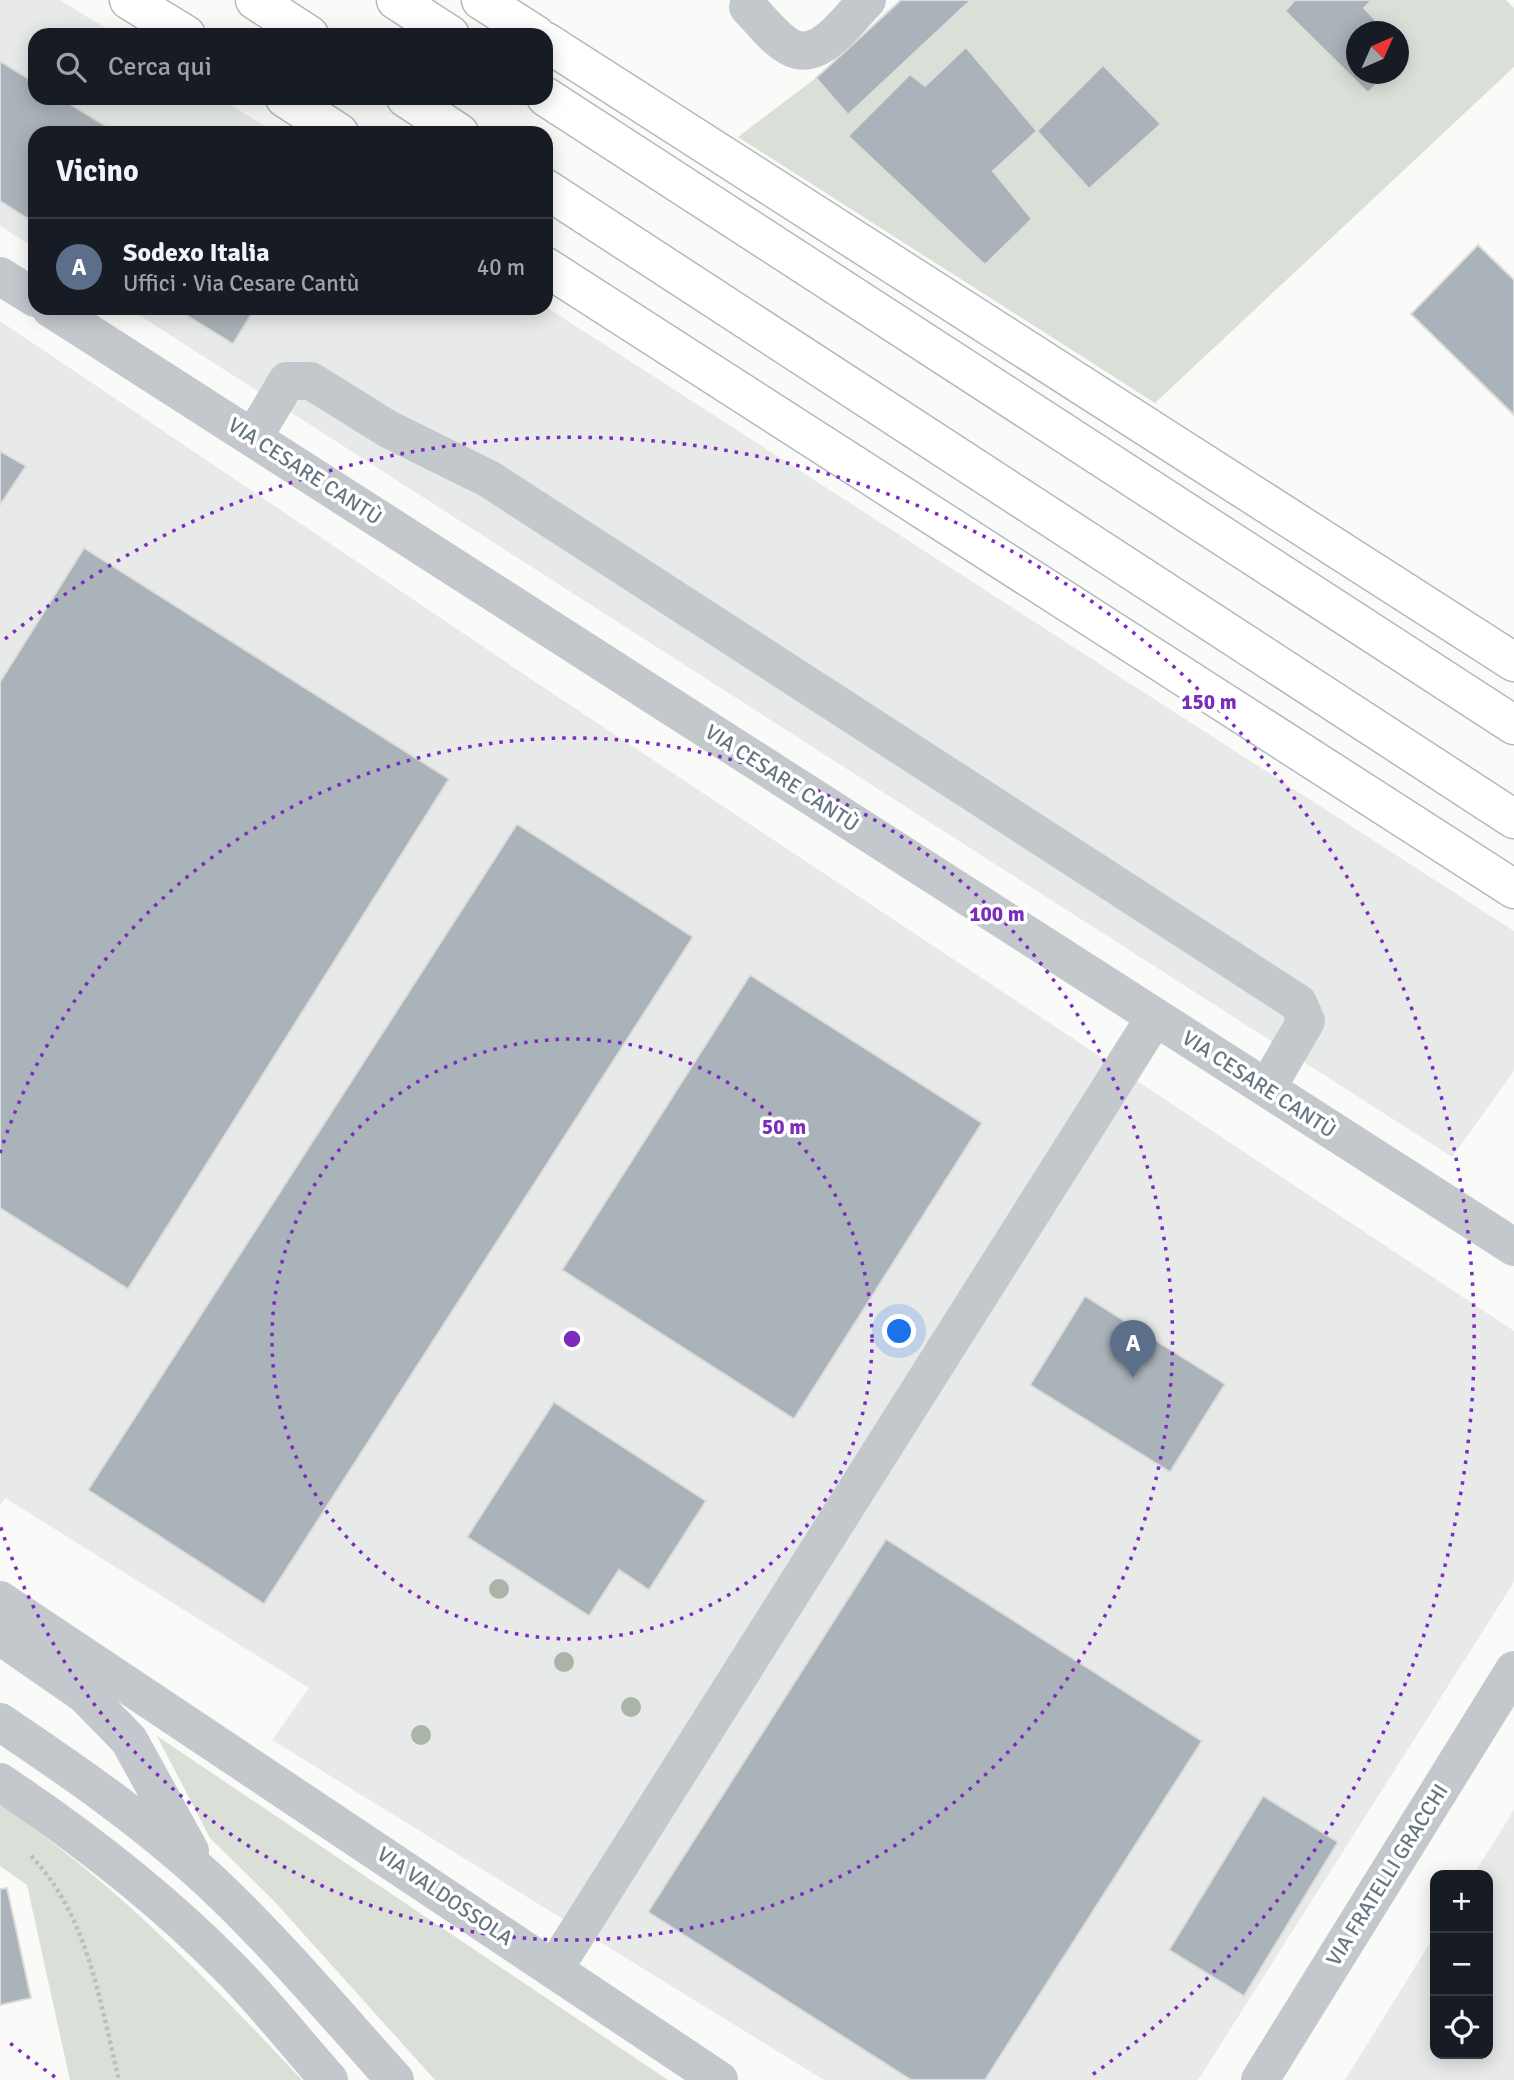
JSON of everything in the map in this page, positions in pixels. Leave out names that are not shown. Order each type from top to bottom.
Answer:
[{"type":"highway","points":[[129,0],[175,28]]},
{"type":"highway","points":[[255,0],[298,28]]},
{"type":"highway","points":[[396,0],[439,28]]},
{"type":"highway","points":[[481,0],[525,28]]},
{"type":"highway","points":[[553,45],[1514,662]]},
{"type":"highway","points":[[553,102],[1514,725]]},
{"type":"highway","points":[[296,105],[328,126]]},
{"type":"highway","points":[[417,105],[448,126]]},
{"type":"highway","points":[[553,194],[1514,819]]},
{"type":"highway","points":[[553,271],[1514,889]]},
{"type":"street","points":[[748,7],[786,45],[808,50],[824,43],[867,0]]},
{"type":"street","points":[[0,276],[28,294]]},
{"type":"street","name":"VIA CESARE CANTÙ","points":[[61,315],[1514,1247]]},
{"type":"street","points":[[253,438],[286,381],[311,381],[388,429],[489,479],[1298,1003],[1306,1021],[1267,1088]]},
{"type":"street","points":[[554,1969],[1154,1017]]},
{"type":"street","name":"VIA VALDOSSOLA","points":[[0,1600],[719,2080]]},
{"type":"street","points":[[0,1636],[85,1694],[129,1740],[168,1815],[208,1880]]},
{"type":"street","name":"VIA FRATELLI GRACCHI","points":[[1260,2080],[1514,1670]]},
{"type":"street","points":[[0,1722],[99,1788],[208,1880],[286,1958],[395,2080]]},
{"type":"street","points":[[0,1782],[52,1816],[136,1884],[229,1967],[329,2080]]},
{"type":"path","points":[[48,1863],[27,1849],[43,1867],[70,1908],[95,1984],[119,2080]]},
{"type":"shaded area","points":[[0,0],[60,0],[106,28],[28,28],[28,105],[231,105],[265,126],[28,126],[28,244],[0,226]]},
{"type":"shaded area","points":[[971,0],[1295,0],[1285,11],[1346,71],[1346,84],[1359,84],[1368,93],[1377,84],[1409,84],[1409,21],[1377,21],[1364,8],[1372,0],[1506,0],[1514,8],[1514,67],[1155,403],[738,137],[816,78],[848,115]]},
{"type":"shaded area","points":[[553,312],[1514,931],[1514,1071],[1452,1157],[139,315],[553,315]]},
{"type":"shaded area","points":[[0,321],[543,687],[1514,1331],[1514,1582],[1198,2080],[824,2080],[272,1740],[309,1688],[5,1498],[0,1506]]},
{"type":"shaded area","points":[[157,1736],[668,2080],[435,2080],[274,1901],[210,1838]]},
{"type":"shaded area","points":[[0,1805],[82,1866],[121,1899],[232,2006],[302,2080],[70,2080],[27,1885],[0,1866]]},
{"type":"shaded area","points":[[1514,1810],[1514,2080],[1345,2080],[1430,1943],[1430,2059],[1493,2059],[1493,1870],[1476,1870]]},
{"type":"building","points":[[901,0],[971,0],[848,115],[816,78]]},
{"type":"building","points":[[1295,0],[1372,0],[1364,8],[1376,21],[1346,21],[1346,71],[1285,11]]},
{"type":"building","points":[[966,47],[1037,131],[993,171],[1032,219],[985,265],[848,136],[910,74],[925,86]]},
{"type":"building","points":[[0,61],[28,79],[28,105],[71,105],[106,126],[28,126],[28,219],[0,201]]},
{"type":"building","points":[[1103,65],[1161,124],[1089,189],[1037,131]]},
{"type":"building","points":[[1359,84],[1377,84],[1368,93]]},
{"type":"building","points":[[1478,245],[1514,280],[1514,415],[1411,314]]},
{"type":"building","points":[[186,315],[251,315],[233,344]]},
{"type":"building","points":[[0,451],[26,466],[0,505]]},
{"type":"building","points":[[84,548],[449,779],[128,1289],[0,1208],[0,682]]},
{"type":"building","points":[[517,824],[693,937],[264,1604],[88,1490]]},
{"type":"building","points":[[750,975],[982,1123],[794,1419],[562,1270]]},
{"type":"building","points":[[1085,1296],[1225,1384],[1170,1472],[1030,1385]]},
{"type":"building","points":[[554,1402],[706,1501],[649,1590],[619,1570],[589,1616],[467,1537]]},
{"type":"building","points":[[886,1539],[1202,1741],[985,2080],[911,2080],[648,1912]]},
{"type":"building","points":[[1263,1796],[1338,1842],[1244,1996],[1169,1950]]},
{"type":"building","points":[[7,1888],[31,1998],[0,2005],[0,1889]]},
{"type":"place","name":"Sodexo Italia","points":[[1133,1378]]}]
